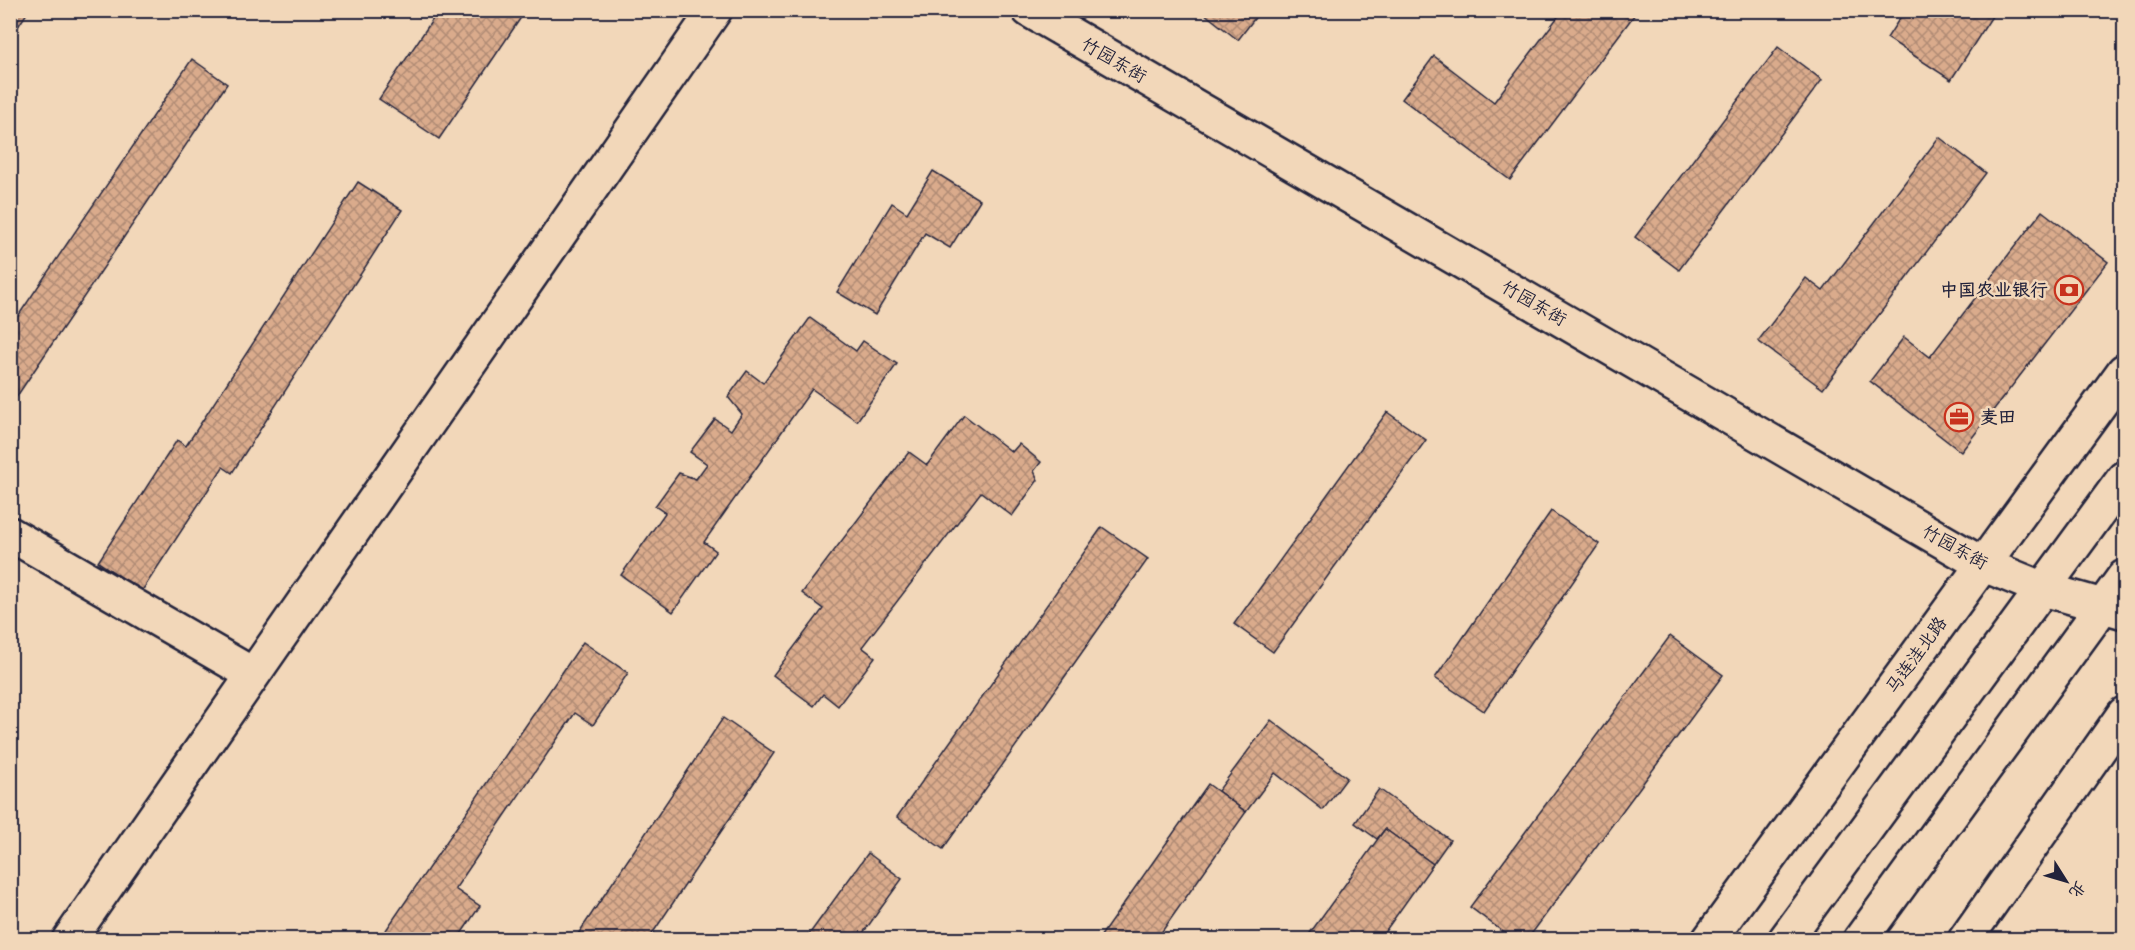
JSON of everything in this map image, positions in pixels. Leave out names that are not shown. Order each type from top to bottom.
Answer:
[{"type":"street","points":[[69,939],[716,10]]},
{"type":"street","name":"竹园东街","points":[[1029,10],[1982,564],[2043,589],[2114,608]]},
{"type":"street","name":"马连洼北路","points":[[1708,939],[2124,371]]},
{"type":"street","points":[[1785,939],[2124,478]]},
{"type":"street","points":[[10,534],[252,674]]},
{"type":"street","points":[[1860,939],[2114,608],[2124,577]]},
{"type":"street","points":[[1965,939],[2124,714]]},
{"type":"building","points":[[10,10],[29,10],[10,39]]},
{"type":"building","points":[[439,10],[526,10],[439,139],[379,99]]},
{"type":"building","points":[[1200,10],[1261,10],[1238,40]]},
{"type":"building","points":[[1563,10],[1638,10],[1510,180],[1402,99],[1434,56],[1494,102]]},
{"type":"building","points":[[1905,10],[1996,10],[1951,80],[1887,38]]},
{"type":"building","points":[[1778,47],[1822,80],[1679,270],[1635,237]]},
{"type":"building","points":[[192,59],[227,84],[13,402],[10,401],[10,328]]},
{"type":"building","points":[[1939,137],[1986,173],[1823,389],[1758,341],[1806,278],[1823,291]]},
{"type":"building","points":[[933,171],[980,200],[950,248],[925,233],[875,315],[837,292],[892,203],[907,213]]},
{"type":"building","points":[[358,182],[402,210],[232,473],[223,467],[142,591],[98,562],[177,440],[186,446]]},
{"type":"building","points":[[2042,211],[2108,262],[1961,452],[1870,381],[1904,337],[1930,357]]},
{"type":"building","points":[[810,318],[856,351],[863,341],[897,364],[857,421],[812,389],[704,542],[716,551],[673,612],[621,575],[665,513],[655,506],[679,473],[696,479],[707,464],[690,452],[715,419],[731,430],[742,414],[728,397],[747,371],[763,383]]},
{"type":"building","points":[[1387,412],[1426,440],[1273,652],[1234,624]]},
{"type":"building","points":[[964,415],[1012,452],[1019,444],[1041,462],[1034,471],[1038,480],[1012,516],[981,492],[862,647],[875,657],[838,706],[823,694],[814,706],[773,675],[823,609],[802,593],[909,452],[927,465]]},
{"type":"building","points":[[1551,511],[1599,544],[1484,711],[1435,678]]},
{"type":"building","points":[[1102,527],[1148,559],[943,849],[897,817]]},
{"type":"building","points":[[1670,636],[1723,675],[1527,940],[1514,940],[1470,907]]},
{"type":"building","points":[[583,642],[628,673],[593,725],[575,713],[455,889],[480,906],[457,940],[394,940],[384,933]]},
{"type":"building","points":[[723,718],[774,753],[648,940],[574,940]]},
{"type":"building","points":[[1271,720],[1347,778],[1323,810],[1275,773],[1246,812],[1218,791]]},
{"type":"building","points":[[1208,784],[1246,812],[1156,940],[1098,940]]},
{"type":"building","points":[[1379,789],[1450,840],[1433,864],[1385,829],[1377,839],[1355,823]]},
{"type":"building","points":[[1385,829],[1433,864],[1379,940],[1305,940]]},
{"type":"building","points":[[868,853],[902,879],[858,940],[805,940]]},
{"type":"place","name":"中国农业银行","points":[[2069,290]]},
{"type":"place","name":"麦田","points":[[1959,417]]}]
